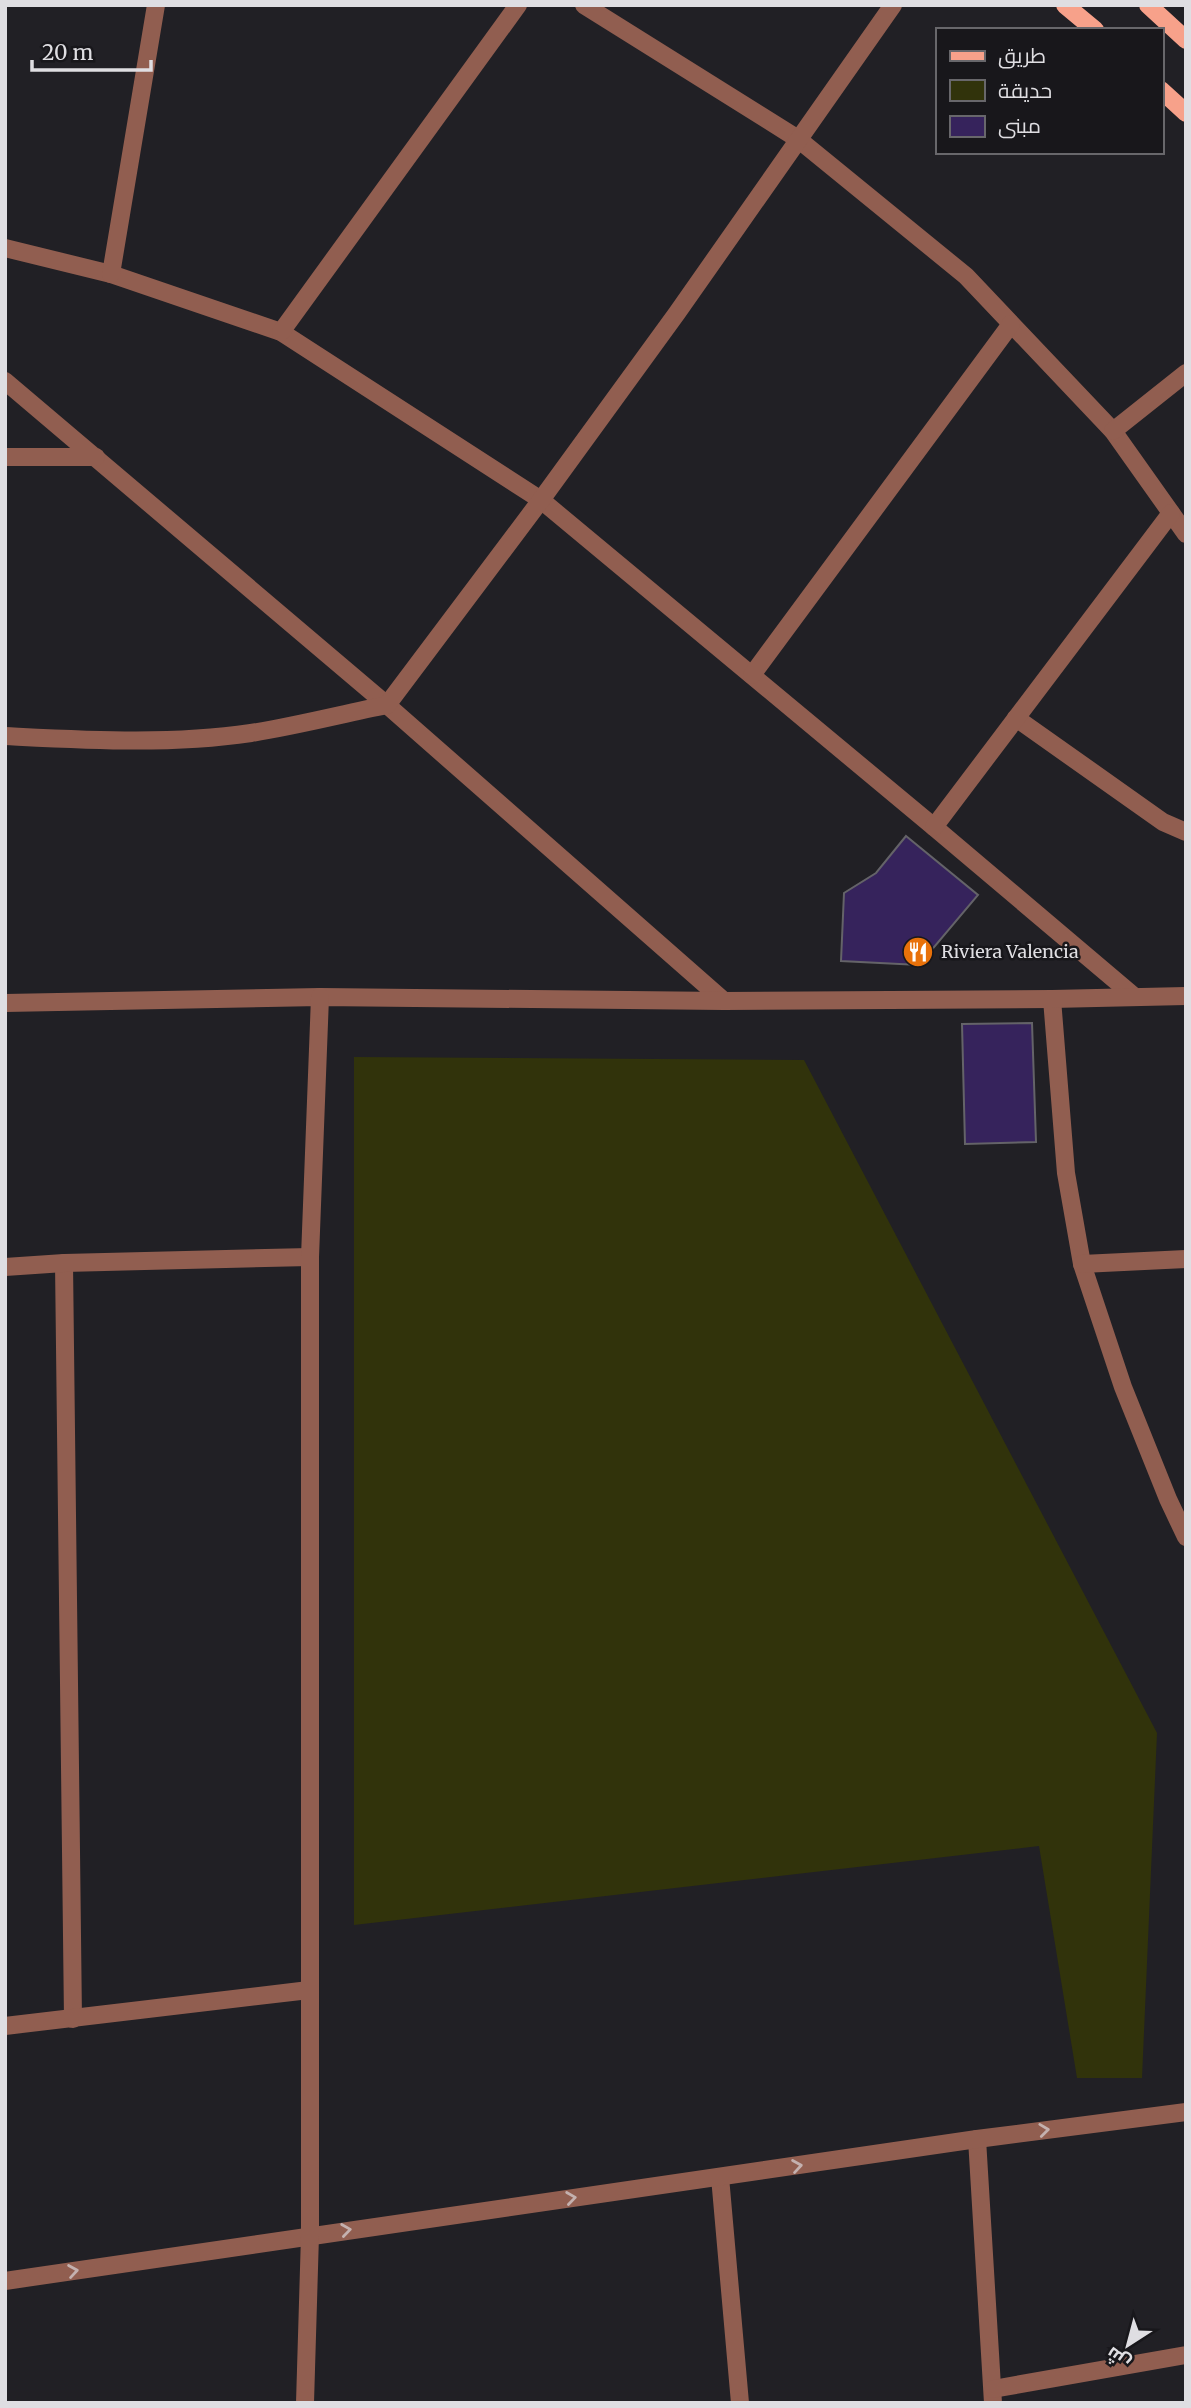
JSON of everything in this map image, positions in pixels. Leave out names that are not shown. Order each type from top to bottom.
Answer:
[{"type":"main road","points":[[1065,5],[1094,28]]},
{"type":"main road","points":[[1148,5],[1186,40]]},
{"type":"main road","points":[[1163,92],[1186,113]]},
{"type":"street","points":[[111,274],[156,5]]},
{"type":"street","points":[[281,332],[518,5]]},
{"type":"street","points":[[584,5],[798,139],[966,275],[1113,431],[1186,534]]},
{"type":"street","points":[[5,736],[86,740],[177,739],[251,733],[387,705],[677,313],[893,5]]},
{"type":"street","points":[[5,248],[111,274],[281,332],[541,500],[1135,997]]},
{"type":"street","points":[[752,674],[1012,324]]},
{"type":"street","points":[[1113,431],[1186,373]]},
{"type":"street","points":[[5,381],[387,705],[724,1001]]},
{"type":"street","points":[[5,457],[96,457]]},
{"type":"street","points":[[934,827],[1171,513]]},
{"type":"street","points":[[1016,718],[1163,822],[1186,832]]},
{"type":"street","points":[[5,1003],[320,997],[724,1001],[1186,996]]},
{"type":"street","points":[[305,2403],[310,2235],[310,1257],[320,997]]},
{"type":"street","points":[[1052,999],[1066,1173],[1082,1264],[1123,1387],[1177,1499],[1186,1537]]},
{"type":"street","points":[[5,1266],[310,1257]]},
{"type":"street","points":[[1082,1264],[1186,1259]]},
{"type":"street","points":[[64,1263],[73,2019]]},
{"type":"street","points":[[5,2026],[309,1990]]},
{"type":"street","points":[[5,2281],[977,2139],[1186,2112]]},
{"type":"street","points":[[977,2139],[993,2396],[1186,2355]]},
{"type":"street","points":[[720,2177],[740,2403]]},
{"type":"green space","points":[[354,1057],[804,1060],[1157,1733],[1142,2078],[1077,2078],[1039,1846],[354,1925]]},
{"type":"building","points":[[906,836],[978,895],[919,965],[841,961],[844,893],[876,873]]},
{"type":"building","points":[[1032,1023],[1036,1142],[965,1144],[962,1024]]},
{"type":"place","name":"Riviera Valencia","points":[[918,952]]}]
